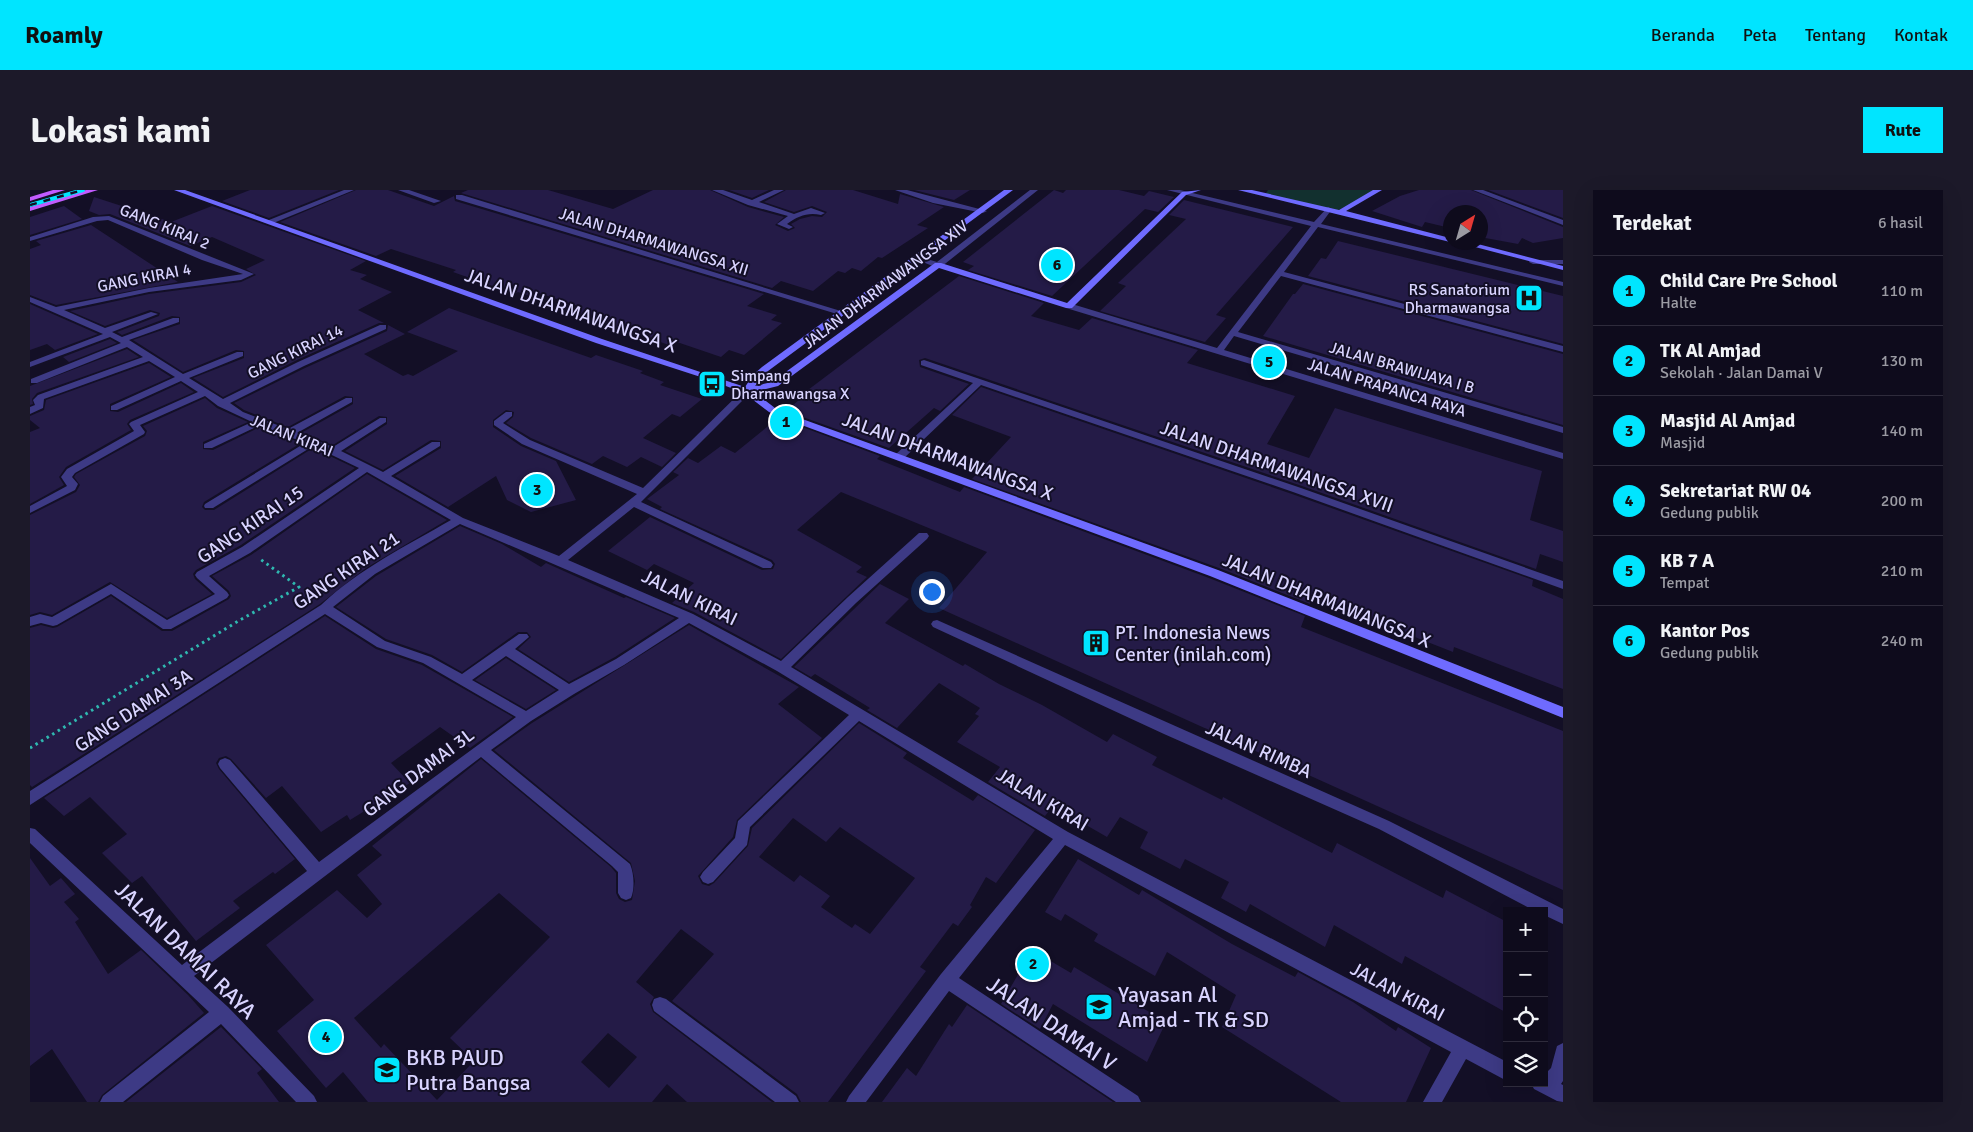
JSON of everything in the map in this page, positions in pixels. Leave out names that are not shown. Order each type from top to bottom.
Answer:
[{"type":"main road","points":[[30,199],[61,190]]},
{"type":"main road","points":[[30,209],[94,190]]},
{"type":"street","name":"JALAN DHARMAWANGSA X","points":[[178,190],[392,264],[599,341],[748,391],[758,401],[772,410],[1214,574],[1563,713]]},
{"type":"street","points":[[268,222],[350,190]]},
{"type":"street","points":[[402,190],[436,201]]},
{"type":"street","points":[[716,190],[794,216]]},
{"type":"street","points":[[752,203],[780,190]]},
{"type":"street","points":[[899,190],[936,201],[983,211]]},
{"type":"street","points":[[560,561],[645,492],[748,391],[756,377],[765,369],[840,312],[983,211],[1009,190]]},
{"type":"street","name":"JALAN DHARMAWANGSA XIV","points":[[748,391],[775,384],[938,265],[1034,190]]},
{"type":"street","points":[[1171,190],[1563,284]]},
{"type":"street","points":[[1068,306],[1184,193],[1197,190]]},
{"type":"street","points":[[1242,190],[1270,195],[1443,238]]},
{"type":"street","points":[[1262,190],[1270,195]]},
{"type":"street","points":[[1340,212],[1378,190]]},
{"type":"street","points":[[1477,190],[1563,223]]},
{"type":"street","name":"JALAN DHARMAWANGSA XII","points":[[459,197],[840,312]]},
{"type":"street","points":[[1218,352],[1328,209]]},
{"type":"street","points":[[789,227],[781,224],[794,216],[811,210],[821,212]]},
{"type":"street","name":"GANG KIRAI 2","points":[[30,239],[96,219],[109,218],[205,258],[250,274],[241,278]]},
{"type":"street","points":[[1488,250],[1563,268]]},
{"type":"street","name":"JALAN PRAPANCA RAYA","points":[[917,258],[1218,352],[1563,456]]},
{"type":"street","points":[[1534,262],[1563,262]]},
{"type":"street","points":[[1279,273],[1563,349]]},
{"type":"street","name":"GANG KIRAI 4","points":[[54,310],[149,290],[241,278]]},
{"type":"street","name":"JALAN KIRAI","points":[[30,299],[107,332],[206,392],[221,404],[287,434],[334,451],[383,476],[458,520],[560,561],[689,617],[782,668],[1063,837],[1503,1070]]},
{"type":"street","points":[[32,365],[107,332],[154,314]]},
{"type":"street","points":[[34,381],[176,320]]},
{"type":"street","name":"GANG KIRAI 14","points":[[221,404],[301,364],[383,327]]},
{"type":"street","name":"JALAN BRAWIJAYA I B","points":[[1232,333],[1563,430]]},
{"type":"street","points":[[114,408],[240,354]]},
{"type":"street","points":[[30,411],[40,406],[38,400],[41,398],[149,358]]},
{"type":"street","name":"JALAN DHARMAWANGSA XVII","points":[[924,363],[1288,487],[1563,585]]},
{"type":"street","points":[[899,457],[979,382]]},
{"type":"street","points":[[30,510],[71,488],[73,484],[66,477],[70,471],[140,432],[134,424],[206,392]]},
{"type":"street","points":[[287,434],[349,400]]},
{"type":"street","points":[[508,414],[497,423],[526,442],[645,492]]},
{"type":"street","points":[[334,451],[382,420]]},
{"type":"street","points":[[208,446],[260,422]]},
{"type":"street","points":[[209,506],[312,444]]},
{"type":"street","points":[[383,476],[436,444]]},
{"type":"street","name":"GANG KIRAI 15","points":[[30,622],[40,618],[53,622],[111,588],[167,626],[223,595],[201,575],[246,550],[366,468]]},
{"type":"street","points":[[632,502],[767,565]]},
{"type":"street","name":"GANG KIRAI 21","points":[[256,652],[325,608],[337,595],[367,575],[458,520]]},
{"type":"street","points":[[782,668],[852,600],[923,536]]},
{"type":"street","points":[[325,608],[381,644],[427,660],[464,679],[526,717]]},
{"type":"street","name":"GANG DAMAI 3L","points":[[182,974],[526,717],[569,690],[620,662],[689,617]]},
{"type":"street","name":"JALAN RIMBA","points":[[937,624],[1169,730],[1384,825],[1563,917]]},
{"type":"street","points":[[464,679],[523,636]]},
{"type":"street","points":[[505,649],[569,690]]},
{"type":"street","name":"GANG DAMAI 3A","points":[[30,799],[256,652]]},
{"type":"street","points":[[708,877],[742,840],[743,825],[858,714]]},
{"type":"street","points":[[481,749],[625,869],[626,893]]},
{"type":"street","points":[[225,764],[254,800],[318,872]]},
{"type":"street","name":"JALAN DAMAI RAYA","points":[[30,834],[182,974],[308,1102]]},
{"type":"street","points":[[855,1102],[947,980],[1063,837]]},
{"type":"street","name":"JALAN DAMAI V","points":[[947,980],[1132,1102]]},
{"type":"street","points":[[660,1005],[790,1102]]},
{"type":"street","points":[[109,1102],[222,1013]]},
{"type":"street","points":[[1432,1102],[1462,1049]]},
{"type":"street","points":[[1548,1081],[1559,1073],[1563,1052]]},
{"type":"street","points":[[1548,1086],[1563,1095]]},
{"type":"path","points":[[30,748],[240,620],[299,587],[273,567],[246,550]]},
{"type":"green space","points":[[1268,190],[1380,190],[1334,212],[1265,195]]},
{"type":"building","points":[[250,190],[339,190],[269,218],[222,201]]},
{"type":"building","points":[[356,190],[388,190],[434,206],[454,196],[455,201],[764,294],[747,306],[777,315],[771,320],[782,323],[744,355],[729,350],[721,357],[674,341],[669,345],[573,312],[581,307],[539,293],[533,297],[518,292],[515,294],[453,272],[456,270],[391,249],[376,256],[280,222]]},
{"type":"building","points":[[468,190],[548,190],[613,209],[653,190],[710,190],[748,207],[784,217],[775,225],[788,231],[795,228],[791,224],[800,219],[812,216],[822,217],[827,212],[812,206],[794,212],[764,202],[786,190],[853,190],[898,204],[900,194],[944,207],[917,225],[928,228],[882,258],[878,257],[861,271],[852,268],[845,273],[838,271],[813,291],[781,281],[772,288],[461,193]]},
{"type":"building","points":[[729,190],[769,190],[752,198]]},
{"type":"building","points":[[914,190],[970,190],[954,200]]},
{"type":"building","points":[[1054,190],[1063,193],[1066,190],[1119,190],[1144,196],[1149,191],[1174,197],[1158,212],[1145,209],[1052,296],[968,270],[974,266],[963,262]]},
{"type":"building","points":[[1419,190],[1471,190],[1563,227],[1563,238],[1533,243],[1522,238],[1518,244],[1488,238],[1488,205],[1443,205],[1443,226],[1425,222],[1422,227],[1372,211],[1400,196]]},
{"type":"building","points":[[1488,190],[1563,190],[1563,218]]},
{"type":"building","points":[[94,197],[171,222],[212,206],[366,261],[350,270],[367,275],[360,279],[392,292],[358,310],[384,323],[379,323],[297,360],[223,397],[193,378],[244,358],[244,351],[236,350],[183,372],[133,340],[180,324],[180,317],[172,316],[122,335],[117,332],[159,316],[160,313],[150,310],[105,326],[70,311],[149,294],[241,282],[256,275],[246,269],[265,260],[212,237],[190,246],[110,214],[99,215],[89,211]]},
{"type":"building","points":[[1184,200],[1293,227],[1216,315],[1226,318],[1205,342],[1100,311],[1126,286],[1118,283],[1186,219],[1169,215]]},
{"type":"building","points":[[64,206],[82,219],[30,235],[30,217]]},
{"type":"building","points":[[91,225],[178,282],[56,305],[30,295],[30,249],[41,245],[36,241]]},
{"type":"building","points":[[1338,241],[1563,296],[1563,344],[1308,276],[1321,258],[1326,259]]},
{"type":"building","points":[[959,276],[1044,303],[1031,316],[1079,330],[1092,318],[1198,350],[1187,363],[1295,396],[1267,444],[1309,458],[1335,408],[1542,471],[1530,520],[1563,531],[1563,562],[1540,554],[1536,569],[1302,486],[925,358],[919,360],[920,367],[969,384],[940,411],[934,408],[889,448],[786,411],[799,400],[796,399]]},
{"type":"building","points":[[1303,284],[1563,354],[1563,425],[1263,336],[1293,294]]},
{"type":"building","points":[[30,304],[98,334],[55,350],[47,344],[30,350]]},
{"type":"building","points":[[449,308],[591,358],[596,355],[643,371],[640,373],[664,382],[660,385],[702,399],[680,417],[672,414],[643,438],[676,453],[662,467],[641,457],[627,467],[603,456],[592,464],[531,438],[506,423],[513,417],[514,412],[506,410],[493,420],[493,427],[521,446],[556,461],[576,500],[531,512],[507,500],[496,476],[448,507],[395,476],[441,448],[441,441],[431,440],[383,470],[345,451],[387,424],[387,417],[379,416],[333,445],[301,433],[353,404],[353,397],[345,396],[288,427],[244,410],[234,403],[387,331],[388,325],[405,334],[364,354],[403,376],[408,374],[413,376],[458,351],[407,332]]},
{"type":"building","points":[[110,339],[117,343],[69,362],[63,357]]},
{"type":"building","points":[[127,349],[139,357],[37,393],[32,399],[33,404],[30,405],[30,386]]},
{"type":"building","points":[[149,363],[171,377],[110,404],[110,411],[118,412],[181,383],[194,392],[130,420],[127,424],[131,430],[66,467],[59,477],[64,485],[30,504],[30,432],[40,428],[30,420],[30,416],[44,410],[46,400]]},
{"type":"building","points":[[981,387],[1292,494],[1533,580],[1532,586],[1563,599],[1563,689],[1454,647],[1453,652],[1313,597],[1310,604],[1219,568],[972,479],[1011,437],[952,415]]},
{"type":"building","points":[[205,398],[217,408],[248,422],[203,442],[203,449],[213,450],[260,427],[301,443],[204,502],[202,507],[205,510],[214,510],[313,448],[355,468],[241,545],[196,570],[193,574],[195,579],[212,594],[167,618],[110,582],[52,615],[40,612],[30,615],[30,515],[76,492],[80,485],[74,477],[76,474],[145,436],[147,431],[143,426]]},
{"type":"building","points":[[778,418],[880,456],[877,459],[960,492],[964,487],[1209,578],[1305,616],[1301,627],[1563,731],[1563,890],[939,608],[987,552],[841,492],[797,530],[862,567],[856,572],[867,577],[781,659],[694,612],[672,603],[694,583],[654,564],[647,570],[608,551],[650,517],[762,570],[773,569],[775,564],[772,560],[660,509],[662,507],[647,499],[679,475],[673,472],[688,458],[698,463],[721,446],[735,453]]},
{"type":"building","points":[[367,474],[447,520],[366,568],[320,604],[32,787],[30,785],[30,628],[41,625],[57,627],[111,596],[162,631],[172,631],[229,599],[231,596],[229,591],[212,576],[251,555]]},
{"type":"building","points":[[460,526],[502,544],[541,567],[546,563],[624,598],[626,597],[675,618],[615,657],[569,682],[518,649],[531,637],[527,632],[518,632],[462,672],[432,655],[386,639],[336,607],[376,576]]},
{"type":"building","points":[[880,584],[909,599],[885,623],[963,666],[965,664],[1107,742],[1113,734],[1157,757],[1152,765],[1222,800],[1223,797],[1332,853],[1337,843],[1443,898],[1446,890],[1503,920],[1503,1011],[1405,956],[1402,964],[1334,925],[1325,947],[1250,904],[1246,912],[1221,898],[1229,882],[1185,859],[1180,869],[1140,848],[1148,832],[1120,817],[1107,837],[1053,806],[1045,816],[988,782],[1000,767],[957,742],[979,716],[975,714],[980,708],[939,683],[897,728],[867,710],[870,708],[815,674],[811,677],[794,667]]},
{"type":"building","points":[[325,616],[376,649],[422,665],[513,717],[470,748],[440,727],[391,763],[410,783],[350,820],[347,815],[321,832],[282,786],[266,798],[231,759],[226,756],[219,758],[216,763],[219,769],[295,859],[275,874],[273,872],[233,901],[240,908],[196,941],[142,876],[132,883],[102,853],[127,834],[90,797],[64,816],[44,798]]},
{"type":"building","points":[[689,625],[799,687],[778,704],[822,738],[737,820],[733,837],[698,876],[702,884],[709,886],[714,883],[748,846],[752,828],[859,723],[907,753],[903,758],[973,801],[978,795],[1035,830],[996,883],[986,877],[970,905],[972,907],[958,926],[953,923],[920,967],[926,971],[828,1102],[801,1102],[797,1094],[672,1001],[714,954],[681,929],[636,982],[654,997],[650,1004],[653,1012],[772,1102],[687,1102],[667,1084],[652,1102],[368,1102],[343,1072],[326,1088],[277,1031],[314,1000],[266,945],[337,890],[367,918],[382,904],[357,875],[382,855],[372,846],[481,759],[611,867],[616,873],[616,893],[619,899],[625,902],[632,900],[635,881],[631,863],[494,750],[532,723]],"holes":[[[793,818],[826,842],[840,827],[915,878],[870,934],[855,924],[852,928],[821,907],[830,896],[800,875],[794,882],[759,857]],[[499,893],[550,937],[450,1038],[474,1061],[437,1100],[384,1044],[381,1048],[354,1018]],[[608,1033],[637,1057],[609,1088],[581,1062]]]},
{"type":"building","points":[[506,658],[556,690],[526,709],[475,680]]},
{"type":"building","points":[[30,858],[50,886],[61,878],[75,894],[64,902],[79,919],[75,922],[108,974],[141,950],[204,1013],[102,1095],[98,1102],[87,1102],[52,1049],[30,1066]]},
{"type":"building","points":[[1078,859],[1139,895],[1142,890],[1232,944],[1295,977],[1298,972],[1353,1002],[1396,1031],[1398,1027],[1431,1048],[1406,1102],[1341,1102],[1222,1027],[1236,995],[1167,952],[1155,976],[1094,941],[1098,934],[1065,914],[1061,921],[1045,912]]},
{"type":"building","name":"Yayasan Al Amjad - TK & SD","points":[[1032,950],[1071,973],[1074,967],[1166,1022],[1147,1062],[1053,1004],[1040,1029],[1001,1004]]},
{"type":"building","points":[[967,1005],[1113,1102],[882,1102],[907,1068],[916,1076],[949,1024],[952,1027]]},
{"type":"building","points":[[221,1027],[262,1069],[257,1073],[279,1102],[126,1102]]},
{"type":"railway","points":[[30,205],[83,190]]},
{"type":"place","name":"Kantor Pos","points":[[1057,265]]},
{"type":"place","name":"RS Sanatorium Dharmawangsa","points":[[1529,298]]},
{"type":"place","name":"KB 7 A","points":[[1269,362]]},
{"type":"place","name":"Simpang Dharmawangsa X","points":[[712,384]]},
{"type":"place","name":"Child Care Pre School","points":[[786,422]]},
{"type":"place","name":"Masjid Al Amjad","points":[[537,490]]},
{"type":"place","name":"PT. Indonesia News Center (inilah.com)","points":[[1096,643]]},
{"type":"place","name":"TK Al Amjad","points":[[1033,964]]},
{"type":"place","name":"Yayasan Al Amjad - TK & SD","points":[[1099,1007]]},
{"type":"place","name":"Sekretariat RW 04","points":[[326,1037]]},
{"type":"place","name":"BKB PAUD Putra Bangsa","points":[[387,1070]]}]
